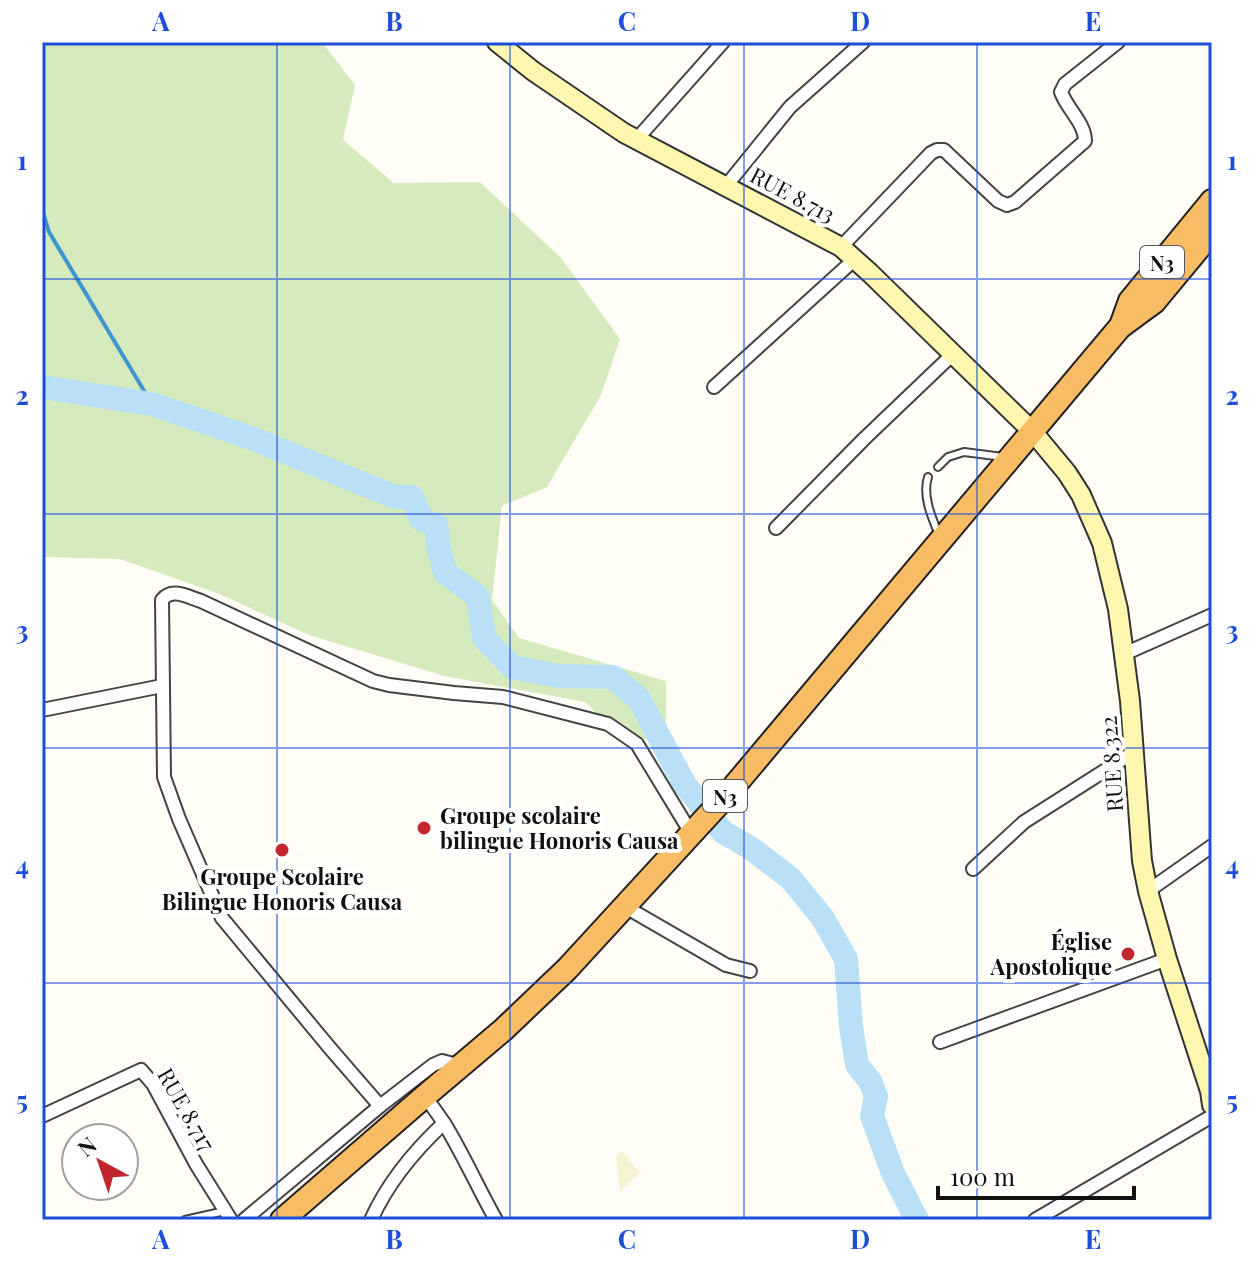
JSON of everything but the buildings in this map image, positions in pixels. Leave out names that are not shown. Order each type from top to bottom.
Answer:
[{"type":"highway","name":"N3","points":[[1120,327],[1130,301],[1212,201]]},
{"type":"highway","name":"N3","points":[[282,1220],[503,1030],[567,969],[785,726],[1120,327],[1154,302],[1212,232]]},
{"type":"main road","name":"RUE 8.713","points":[[497,42],[533,71],[636,140],[848,253],[1033,432]]},
{"type":"main road","name":"RUE 8.322","points":[[1033,432],[1081,495],[1102,543],[1118,609],[1130,701],[1142,861],[1167,959],[1211,1095]]},
{"type":"street","points":[[636,140],[723,42]]},
{"type":"street","points":[[726,186],[790,107],[863,42]]},
{"type":"street","points":[[714,387],[848,253],[931,153],[944,150],[998,201],[1007,205],[1015,202],[1085,141],[1085,134],[1061,92],[1065,84],[1118,42]]},
{"type":"street","points":[[776,528],[953,354]]},
{"type":"street","points":[[380,1106],[222,918],[179,819],[164,777],[162,600],[166,594],[174,592],[213,607],[373,681],[441,692],[503,697],[608,724],[637,744],[691,833]]},
{"type":"street","points":[[1124,654],[1212,615]]},
{"type":"street","points":[[42,710],[162,686]]},
{"type":"street","points":[[973,869],[1024,822],[1134,752]]},
{"type":"street","points":[[1148,891],[1212,846]]},
{"type":"street","points":[[624,906],[726,965],[750,971]]},
{"type":"street","points":[[940,1042],[1167,959]]},
{"type":"street","points":[[244,1220],[433,1065],[442,1061],[461,1066]]},
{"type":"street","name":"RUE 8.717","points":[[42,1116],[141,1070],[153,1084],[228,1215]]},
{"type":"street","points":[[425,1096],[461,1151],[496,1220]]},
{"type":"street","points":[[1035,1220],[1212,1116]]},
{"type":"street","points":[[371,1220],[404,1165],[444,1123]]},
{"type":"lane","points":[[938,467],[948,457],[964,452],[1011,458]]},
{"type":"lane","points":[[928,477],[929,509],[941,539]]},
{"type":"lane","points":[[185,1220],[228,1215]]},
{"type":"shaded area","points":[[622,1151],[640,1173],[620,1192],[616,1156]]},
{"type":"green space","points":[[42,42],[322,42],[355,85],[343,140],[394,183],[480,182],[561,258],[620,339],[601,395],[547,487],[502,506],[492,600],[519,638],[666,681],[666,724],[637,744],[608,724],[585,702],[444,676],[309,635],[217,593],[120,559],[42,557]]},
{"type":"waterway","points":[[42,209],[49,232],[152,404]]},
{"type":"waterway","points":[[42,387],[152,404],[254,439],[395,497],[412,497],[421,519],[437,526],[438,546],[445,572],[478,597],[484,638],[512,667],[559,676],[613,677],[639,699],[685,785],[723,832],[790,878],[822,917],[846,959],[857,1065],[870,1081],[876,1096],[872,1116],[893,1173],[917,1220]]},
{"type":"place","name":"Groupe scolaire bilingue Honoris Causa","points":[[424,828]]},
{"type":"place","name":"Groupe Scolaire Bilingue Honoris Causa","points":[[282,850]]},
{"type":"place","name":"Église Apostolique","points":[[1128,954]]}]
